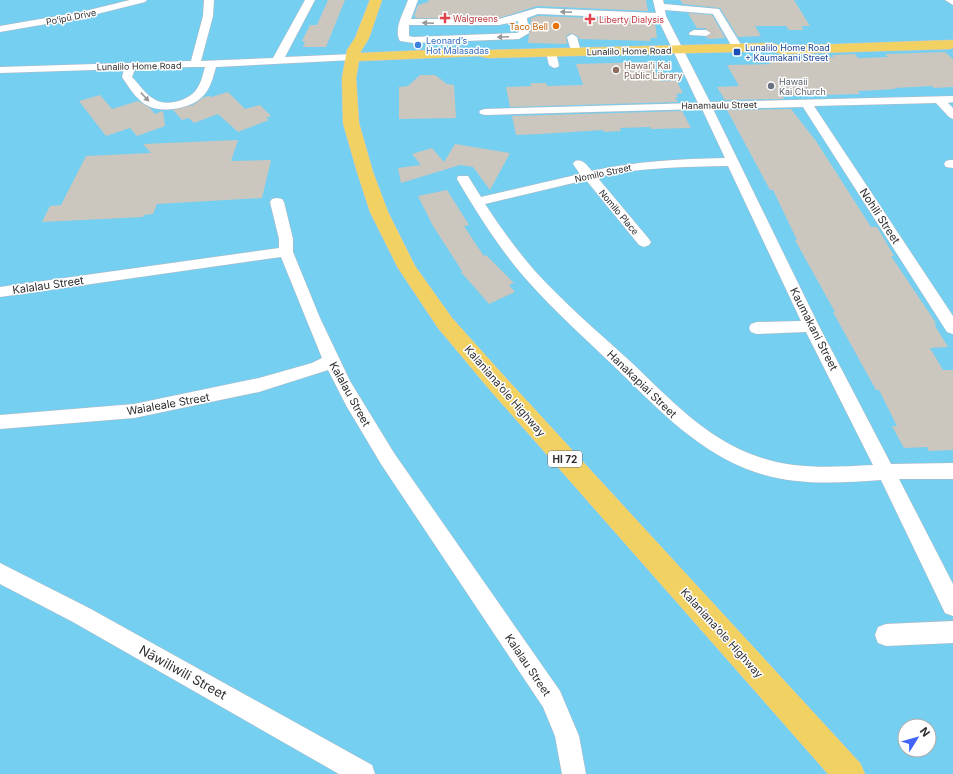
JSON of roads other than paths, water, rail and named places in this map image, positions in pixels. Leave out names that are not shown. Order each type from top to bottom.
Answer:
[{"type":"main road","name":"Kalaniana’ole Highway","points":[[376,0],[362,38],[354,50],[349,84],[351,123],[378,212],[406,268],[445,323],[497,383],[849,774]]},
{"type":"main road","points":[[362,38],[369,47],[391,58]]},
{"type":"main road","name":"Lunalilo Home Road","points":[[352,60],[391,58],[479,58],[488,54],[552,59],[576,52],[771,46],[782,50],[950,45],[953,43]]},
{"type":"main road","points":[[365,172],[360,89],[361,77],[373,66],[391,58]]},
{"type":"street","name":"Po‘ipū Drive","points":[[0,29],[81,15],[142,0]]},
{"type":"street","points":[[195,65],[208,16],[209,0]]},
{"type":"street","points":[[277,61],[310,0]]},
{"type":"street","points":[[413,0],[406,22],[403,35],[404,39],[413,40],[516,36],[524,33],[522,16]]},
{"type":"street","points":[[406,22],[499,22],[537,11],[659,8],[714,10],[718,12],[725,32],[738,48]]},
{"type":"street","name":"Kaumakani Street","points":[[659,8],[811,326],[953,606]]},
{"type":"street","points":[[694,33],[706,32]]},
{"type":"street","points":[[572,37],[576,52]]},
{"type":"street","name":"Lunalilo Home Road","points":[[0,70],[195,65],[277,61],[292,65],[352,60]]},
{"type":"street","points":[[131,66],[126,74],[127,77],[149,102],[162,106],[177,104],[191,99],[199,94],[211,64]]},
{"type":"street","points":[[940,99],[953,115]]},
{"type":"street","name":"Hanamaulu Street","points":[[485,112],[953,99]]},
{"type":"street","name":"Nohili Street","points":[[806,103],[953,328]]},
{"type":"street","name":"Nomilo Street","points":[[477,202],[623,168],[653,164],[732,162]]},
{"type":"street","name":"Nomilo Place","points":[[579,164],[644,242]]},
{"type":"street","name":"Hanakapiai Street","points":[[463,179],[512,252],[554,300],[683,422],[704,438],[737,457],[759,466],[781,472],[826,475],[953,471]]},
{"type":"street","points":[[277,202],[286,239],[286,252]]},
{"type":"street","name":"Kalalau Street","points":[[0,292],[286,252],[331,361],[364,422],[407,489],[552,699],[567,736],[574,774]]},
{"type":"street","points":[[757,328],[811,326]]},
{"type":"street","name":"Waialeale Street","points":[[0,422],[134,411],[197,400],[259,385],[317,368],[331,361]]},
{"type":"street","name":"Nāwiliwili Street","points":[[0,573],[82,615],[363,774]]},
{"type":"street","points":[[886,635],[953,632]]},
{"type":"water","points":[[0,0],[953,0],[953,774],[0,774]]},
{"type":"tunnel","points":[[706,33],[722,32]]},
{"type":"place","name":"Walgreens","points":[[445,18]]},
{"type":"place","name":"Liberty Dialysis","points":[[590,19]]},
{"type":"place","name":"Taco Bell","points":[[556,26]]},
{"type":"place","name":"Leonard’s Hot Malasadas","points":[[418,45]]},
{"type":"place","name":"Lunalilo Home Road + Kaumakani Street","points":[[737,52]]},
{"type":"place","name":"Hawaiʻi Kai Public Library","points":[[616,70]]},
{"type":"place","name":"Hawaii Kai Church","points":[[771,86]]}]
